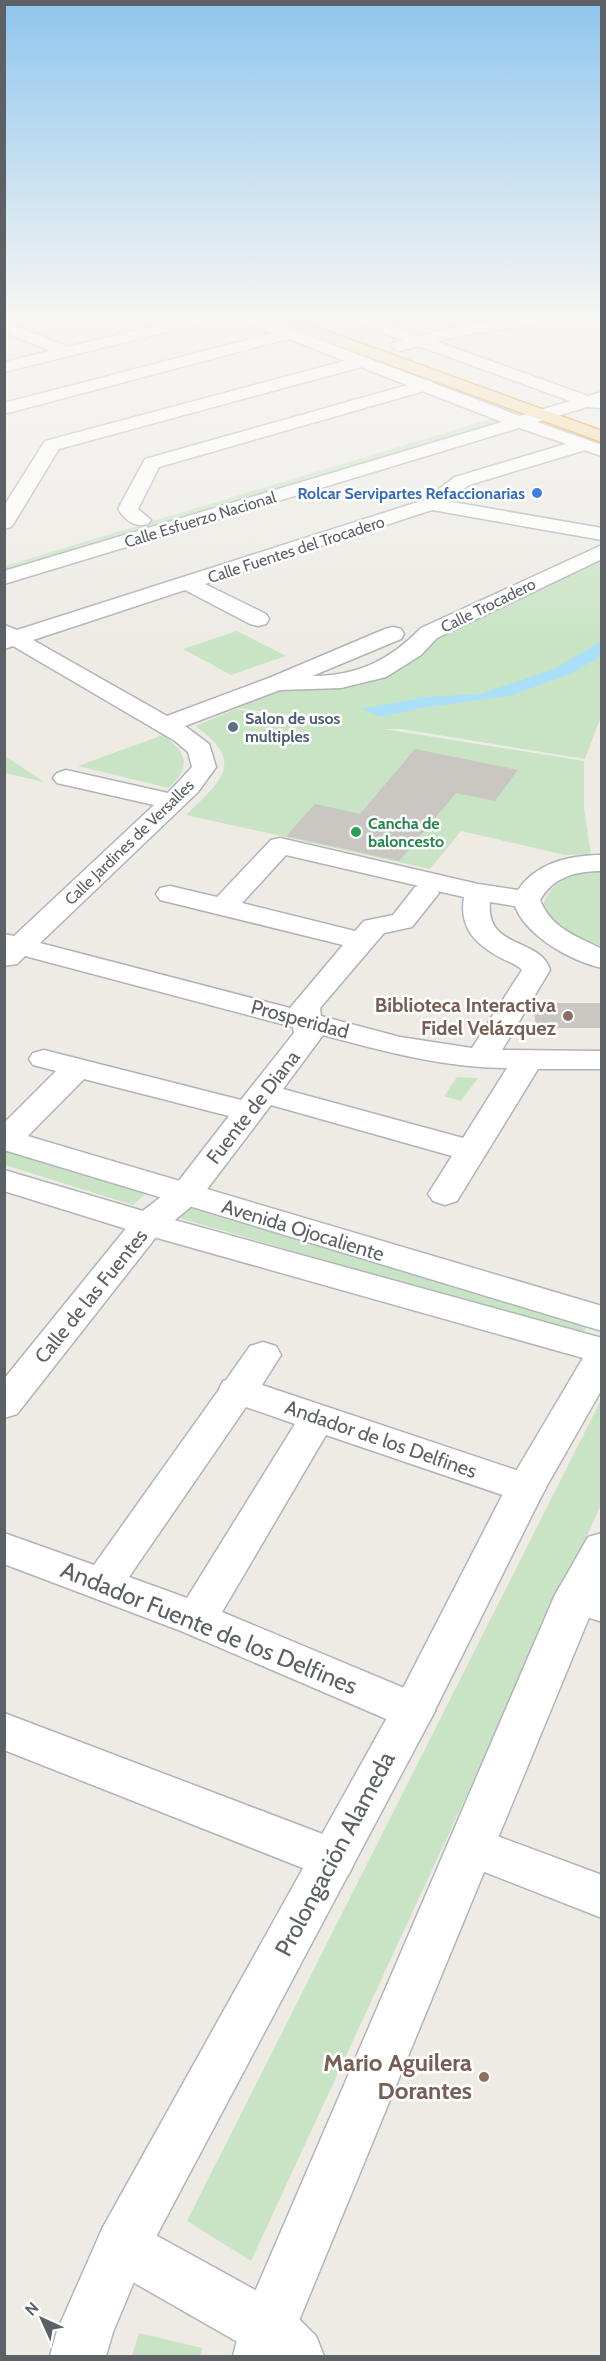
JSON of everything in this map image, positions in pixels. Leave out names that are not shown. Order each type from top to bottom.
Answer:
[{"type":"highway","points":[[584,424],[602,437]]},
{"type":"street","points":[[90,424],[122,443]]},
{"type":"street","points":[[4,523],[52,445],[124,424]]},
{"type":"street","points":[[141,520],[131,514],[128,509],[147,459],[277,424]]},
{"type":"street","name":"Calle Esfuerzo Nacional","points":[[4,561],[464,424]]},
{"type":"street","name":"Calle Esfuerzo Nacional","points":[[4,578],[491,424]]},
{"type":"street","points":[[539,424],[582,445],[602,451]]},
{"type":"street","name":"Calle Fuentes del Trocadero","points":[[8,638],[189,584],[353,530],[444,508],[462,481],[582,445]]},
{"type":"street","points":[[444,508],[526,537],[552,525],[602,534]]},
{"type":"street","name":"Calle Trocadero","points":[[277,683],[323,684],[361,680],[398,662],[419,645],[429,633],[602,551]]},
{"type":"street","points":[[189,584],[258,619]]},
{"type":"street","points":[[166,725],[277,683],[393,634]]},
{"type":"street","name":"Calle Jardines de Versalles","points":[[8,638],[166,725],[200,749],[204,767],[189,787],[10,950]]},
{"type":"street","points":[[66,777],[173,802]]},
{"type":"street","points":[[223,907],[280,846],[478,892],[525,900]]},
{"type":"street","points":[[525,900],[539,881],[556,872],[576,865],[602,863]]},
{"type":"street","points":[[478,892],[476,916],[482,931],[498,944],[534,963],[536,970],[481,1059]]},
{"type":"street","name":"Fuente de Diana","points":[[186,1194],[309,1034],[305,1007],[374,927],[402,921],[425,893]]},
{"type":"street","points":[[170,894],[362,941]]},
{"type":"street","points":[[525,900],[533,918],[553,935],[602,960]]},
{"type":"street","name":"Prosperidad","points":[[10,950],[307,1021],[399,1046],[481,1059],[602,1060]]},
{"type":"street","points":[[44,1059],[76,1068],[257,1102],[473,1151]]},
{"type":"street","points":[[445,1194],[527,1061]]},
{"type":"street","points":[[5,1140],[76,1068]]},
{"type":"street","name":"Avenida Ojocaliente","points":[[5,1140],[602,1319]]},
{"type":"street","name":"Avenida Ojocaliente","points":[[4,1180],[148,1224],[602,1351]]},
{"type":"street","name":"Calle de las Fuentes","points":[[4,1405],[148,1224],[186,1194]]},
{"type":"street","points":[[103,1583],[236,1390],[263,1355]]},
{"type":"street","name":"Prolongación Alameda","points":[[78,2356],[85,2331],[122,2246],[413,1711],[526,1488],[602,1356]]},
{"type":"street","name":"Andador de los Delfines","points":[[236,1390],[526,1488]]},
{"type":"street","points":[[196,1619],[318,1417]]},
{"type":"street","name":"Andador Fuente de los Delfines","points":[[4,1548],[196,1619],[413,1711]]},
{"type":"street","points":[[122,2246],[275,2347],[470,1846],[588,1601],[602,1548]]},
{"type":"street","points":[[4,1731],[333,1859]]},
{"type":"street","points":[[470,1846],[602,1897]]},
{"type":"green space","points":[[474,424],[499,424],[5,575],[5,566]]},
{"type":"green space","points":[[601,558],[601,717],[585,759],[402,729],[384,729],[584,761],[584,808],[591,854],[565,855],[461,831],[430,869],[186,815],[209,792],[223,771],[224,761],[220,750],[195,726],[236,709],[294,719],[325,720],[237,708],[285,689],[321,690],[357,686],[391,673],[436,636]]},
{"type":"green space","points":[[237,631],[286,656],[231,675],[183,649]]},
{"type":"green space","points":[[163,735],[177,748],[184,760],[181,773],[169,788],[78,766]]},
{"type":"green space","points":[[5,756],[44,782],[5,773]]},
{"type":"green space","points":[[601,870],[601,950],[562,926],[543,906],[552,890],[566,879],[574,875]]},
{"type":"green space","points":[[457,1077],[478,1078],[461,1101],[444,1096]]},
{"type":"green space","points":[[4,1151],[145,1194],[133,1205],[5,1165]]},
{"type":"green space","points":[[186,1205],[588,1326],[581,1335],[176,1217]]},
{"type":"green space","points":[[601,1400],[601,1505],[251,2261],[187,2221]]},
{"type":"green space","points":[[139,2333],[202,2348],[201,2356],[132,2356]]},
{"type":"water","points":[[601,641],[601,656],[571,674],[509,696],[421,708],[381,717],[361,709],[425,697],[481,694],[554,669]]},
{"type":"building","points":[[415,749],[518,770],[495,801],[456,793],[399,861],[286,836],[315,804],[360,814]]},
{"type":"building","name":"Biblioteca Interactiva Fidel Velázquez","points":[[533,1003],[602,1003],[602,1028],[536,1028]]},
{"type":"place","name":"Rolcar Servipartes Refaccionarias","points":[[537,493]]},
{"type":"place","name":"Salon de usos multiples","points":[[233,727]]},
{"type":"place","name":"Cancha de baloncesto","points":[[356,832]]},
{"type":"place","name":"Biblioteca Interactiva Fidel Velázquez","points":[[568,1016]]},
{"type":"place","name":"Mario Aguilera Dorantes","points":[[484,2077]]}]
